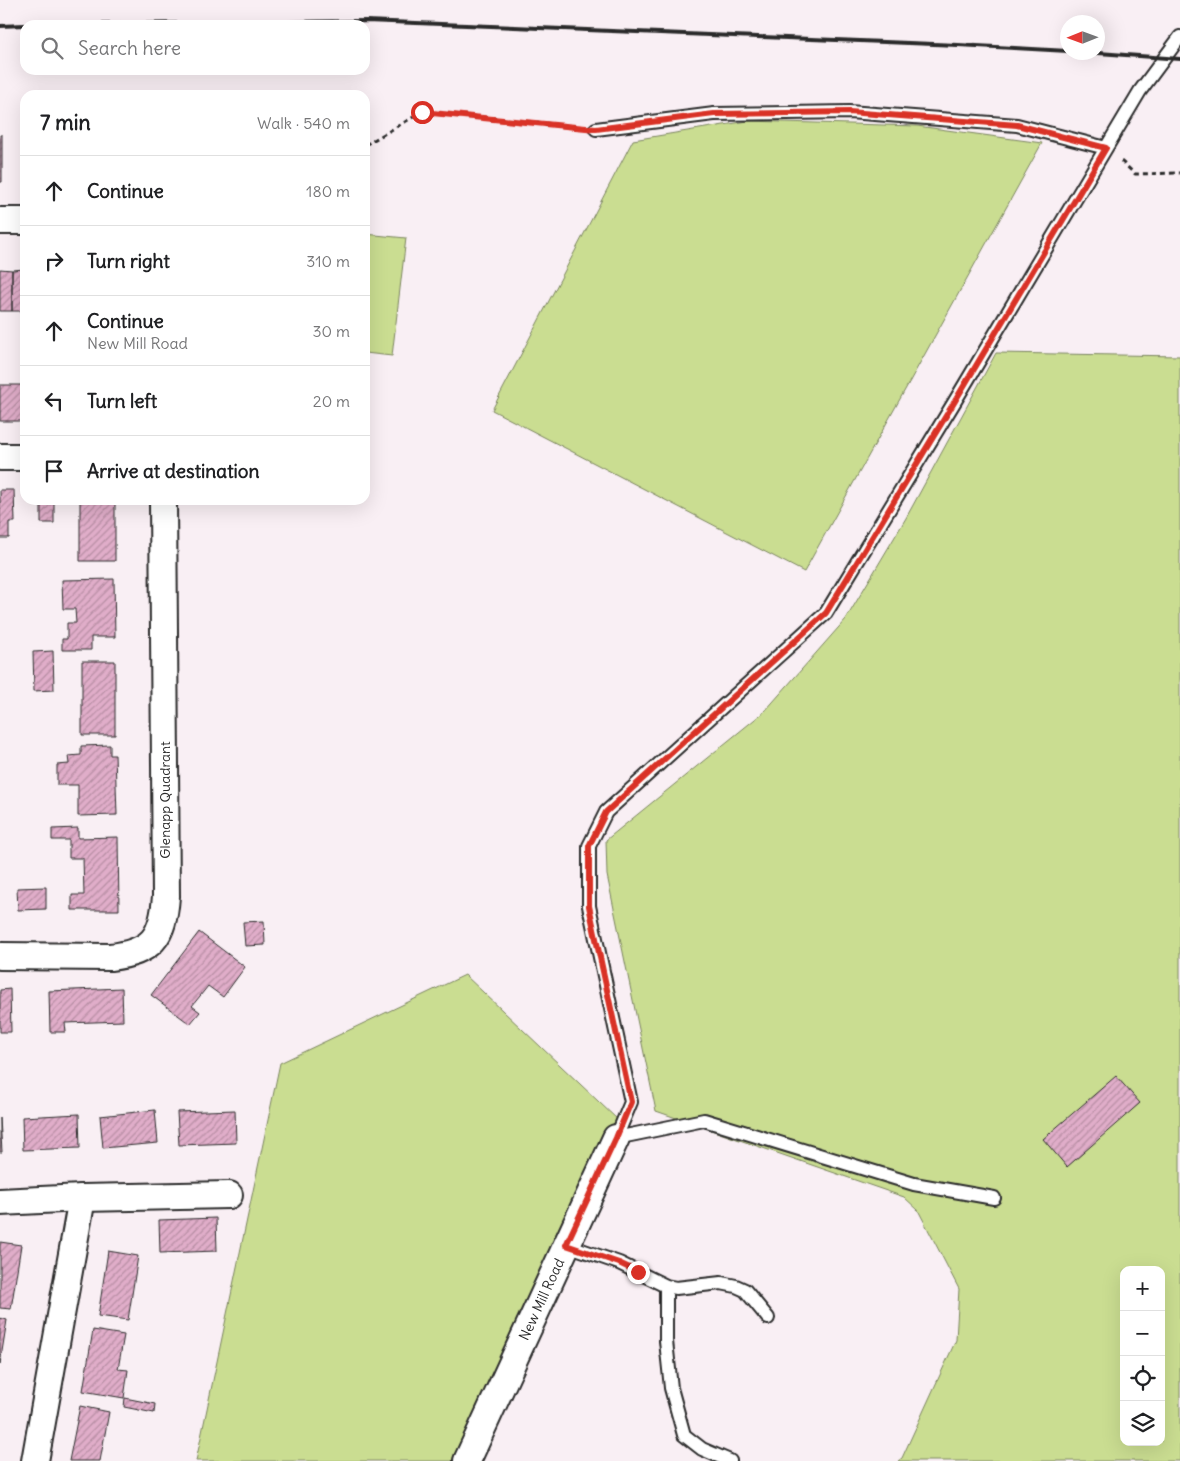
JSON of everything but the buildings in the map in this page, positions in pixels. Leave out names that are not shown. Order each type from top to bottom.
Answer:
[{"type":"street","points":[[0,221],[20,221]]},
{"type":"street","points":[[0,457],[20,457]]},
{"type":"street","name":"Glenapp Quadrant","points":[[0,956],[110,957],[126,955],[148,947],[160,930],[165,913],[166,896],[163,505]]},
{"type":"street","name":"New Mill Road","points":[[466,1461],[616,1138]]},
{"type":"street","points":[[0,1202],[229,1195]]},
{"type":"street","points":[[35,1461],[82,1198]]},
{"type":"lane","points":[[616,1138],[631,1102],[589,906],[589,846],[606,812],[826,613],[1140,91],[1180,37]]},
{"type":"lane","points":[[596,129],[714,114],[849,112],[1017,125],[1106,148]]},
{"type":"lane","points":[[616,1138],[704,1120],[914,1184],[994,1198]]},
{"type":"lane","points":[[566,1245],[619,1263],[666,1286],[676,1288],[721,1283],[736,1286],[745,1290],[768,1318]]},
{"type":"lane","points":[[666,1286],[668,1360],[672,1388],[684,1435],[702,1449],[730,1461]]},
{"type":"path","points":[[370,142],[422,112],[596,129]]},
{"type":"path","points":[[1106,148],[1135,174],[1180,174]]},
{"type":"green space","points":[[748,121],[917,126],[1042,143],[804,572],[492,410],[633,140]]},
{"type":"green space","points":[[370,234],[406,238],[392,356],[370,354]]},
{"type":"green space","points":[[996,353],[1180,356],[1180,1461],[898,1461],[902,1458],[956,1340],[959,1289],[918,1210],[904,1197],[656,1111],[607,875],[606,840],[765,711],[846,619],[906,518]]},
{"type":"green space","points":[[465,975],[618,1120],[454,1461],[196,1461],[280,1063]]},
{"type":"railway","points":[[370,21],[1060,51]]},
{"type":"railway","points":[[0,26],[20,25]]},
{"type":"railway","points":[[1105,53],[1180,59]]},
{"type":"route","points":[[422,112],[596,129],[714,114],[849,112],[1017,125],[1106,148],[826,613],[606,812],[589,846],[589,906],[631,1102],[566,1245],[619,1263],[638,1272]]}]
